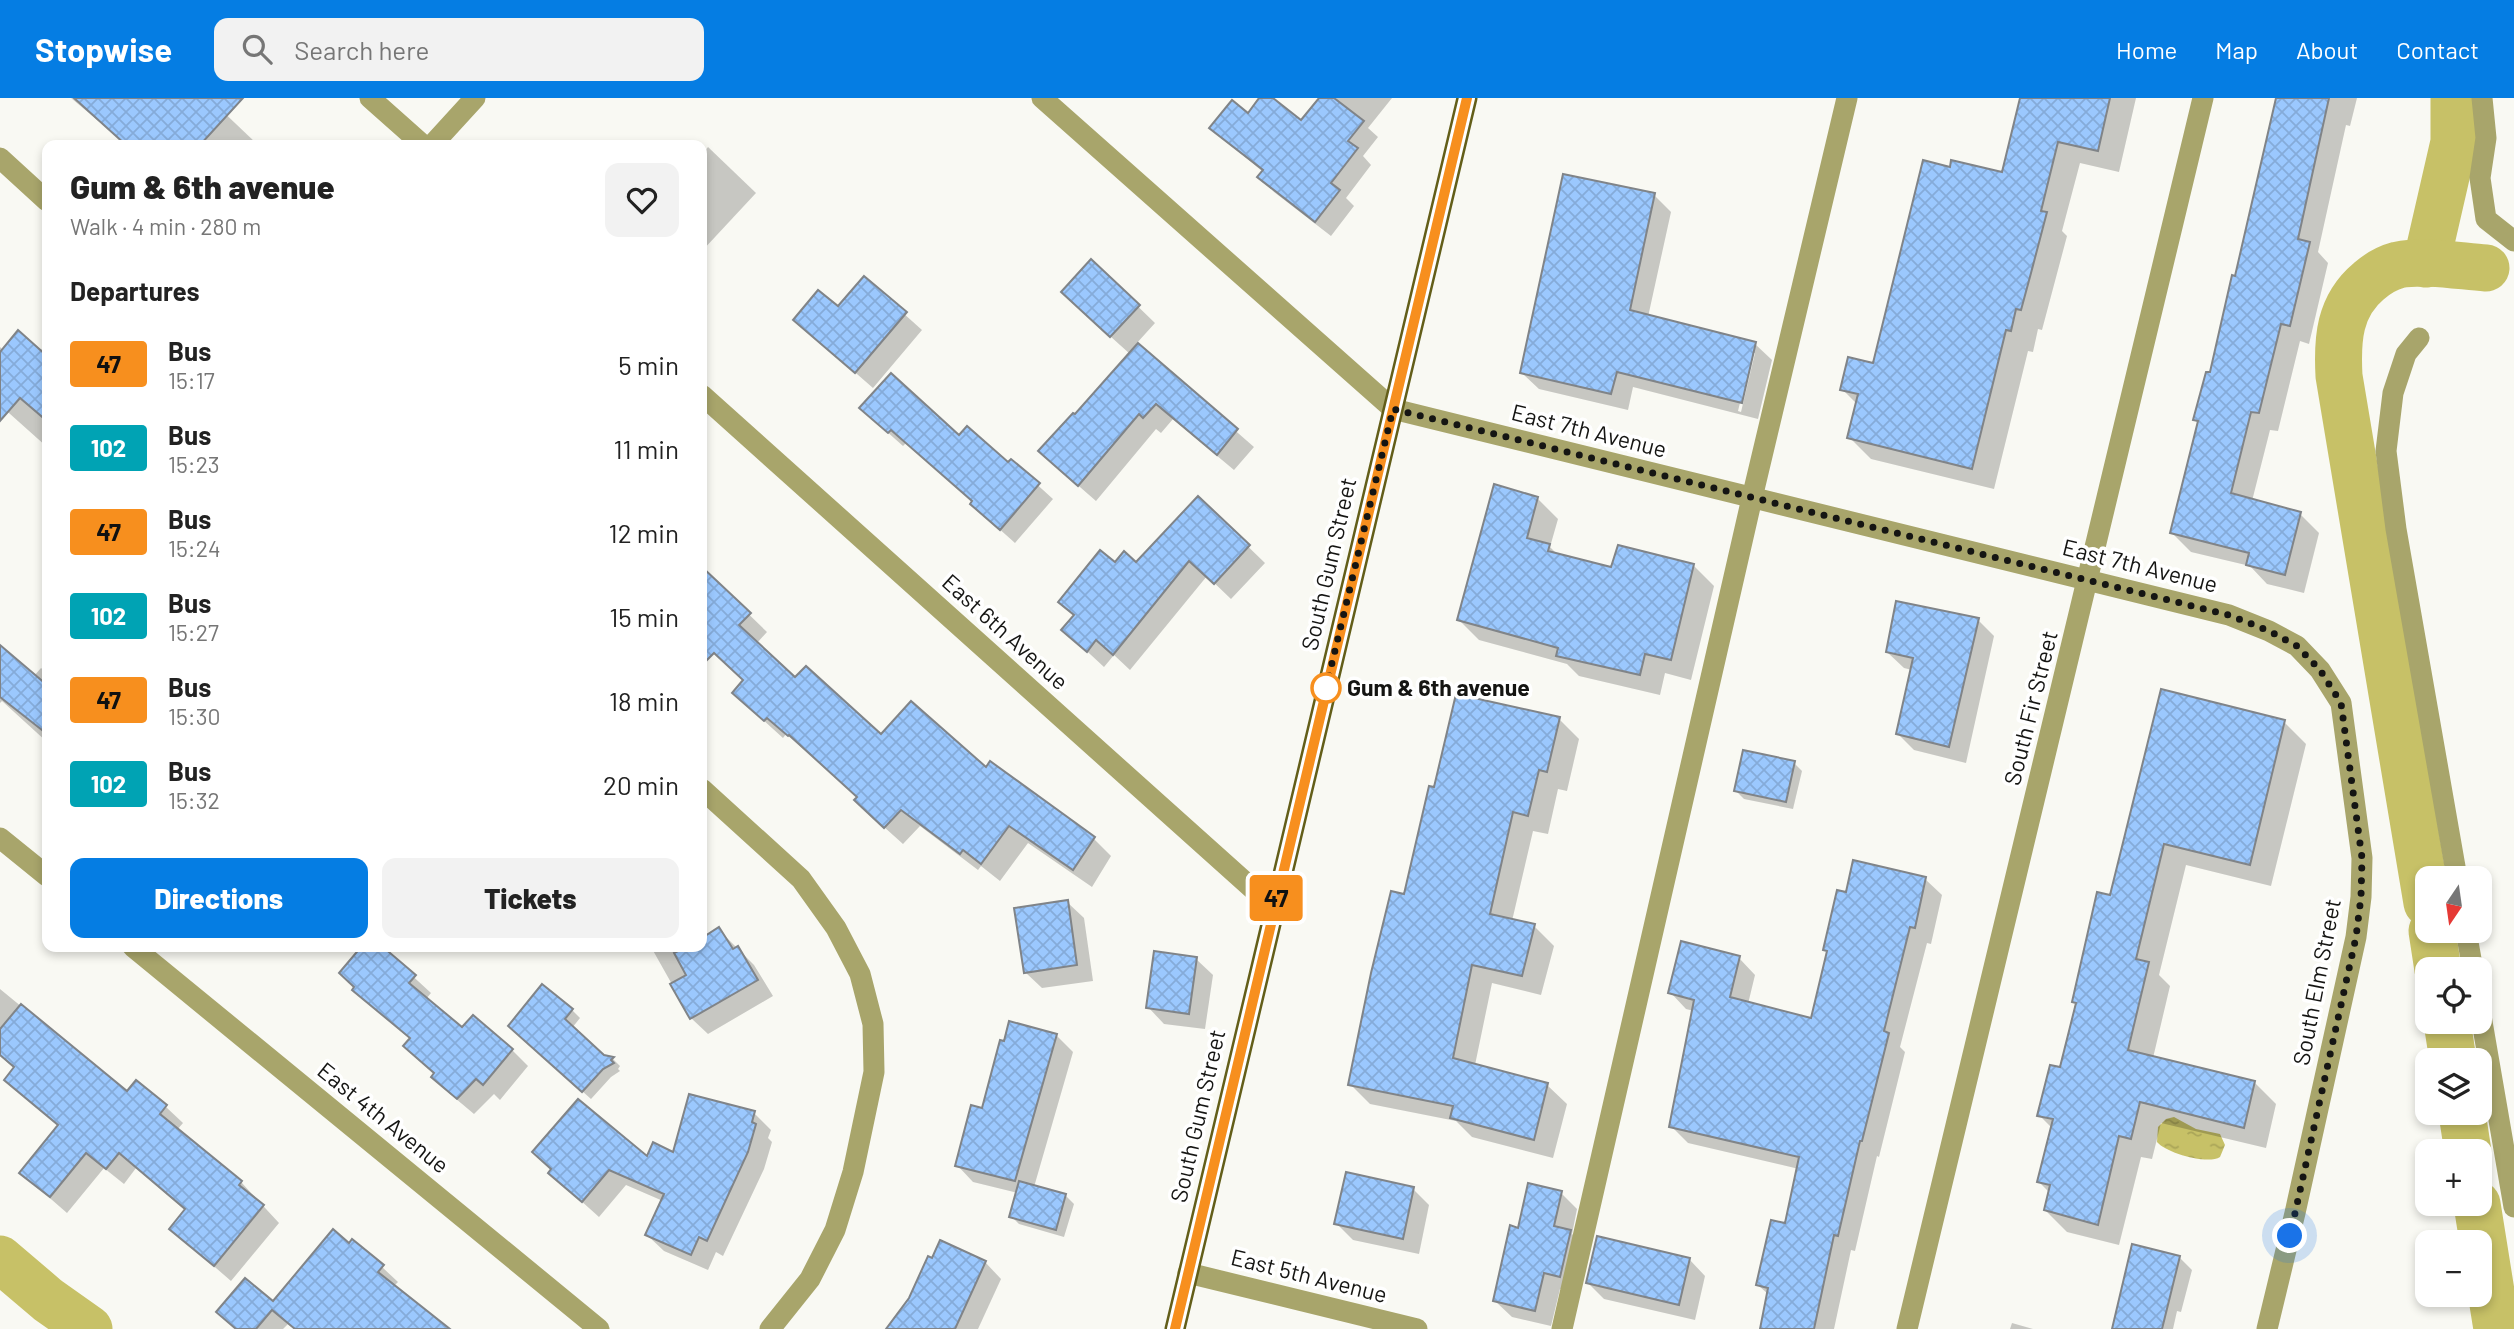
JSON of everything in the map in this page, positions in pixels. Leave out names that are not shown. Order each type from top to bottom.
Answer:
[{"type":"main road","name":"South Gum Street","points":[[1175,1329],[1467,98]]},
{"type":"street","points":[[370,98],[417,140]]},
{"type":"street","points":[[437,140],[475,98]]},
{"type":"street","name":"East 7th Avenue","points":[[1042,98],[1393,409],[2229,615]]},
{"type":"street","points":[[1562,1329],[1752,498],[1847,98]]},
{"type":"street","name":"South Fir Street","points":[[1907,1329],[2203,98]]},
{"type":"street","points":[[2482,98],[2486,138],[2480,178],[2486,219],[2514,241]]},
{"type":"street","points":[[0,158],[42,196]]},
{"type":"street","points":[[2419,338],[2406,354],[2393,393],[2386,451],[2396,528],[2455,866]]},
{"type":"street","name":"East 6th Avenue","points":[[707,399],[1274,908]]},
{"type":"street","name":"South Elm Street","points":[[2229,615],[2297,646],[2320,670],[2341,703],[2362,858],[2356,937],[2267,1329]]},
{"type":"street","points":[[707,794],[801,879],[836,928],[860,974],[873,1024],[874,1072],[853,1172],[835,1230],[810,1279],[770,1329]]},
{"type":"street","points":[[0,838],[42,872]]},
{"type":"street","name":"East 4th Avenue","points":[[139,952],[599,1329]]},
{"type":"street","points":[[2484,1034],[2514,1207]]},
{"type":"street","name":"East 5th Avenue","points":[[1188,1273],[1417,1329]]},
{"type":"water","points":[[2174,1117],[2196,1129],[2220,1134],[2225,1145],[2220,1157],[2206,1160],[2187,1157],[2157,1142],[2158,1127],[2166,1119]]},
{"type":"building","points":[[74,98],[243,98],[205,140],[120,140]]},
{"type":"building","points":[[1259,98],[1273,98],[1301,120],[1319,98],[1334,98],[1364,121],[1348,141],[1358,148],[1331,183],[1340,190],[1315,222],[1257,177],[1263,170],[1209,128],[1232,100],[1248,113]]},
{"type":"building","points":[[2020,98],[2110,98],[2098,151],[2058,142],[2041,211],[2047,212],[2031,273],[2021,310],[2016,309],[2011,331],[2006,330],[1972,469],[1847,438],[1858,394],[1840,390],[1848,357],[1873,363],[1923,160],[1950,167],[1951,160],[2002,172]]},
{"type":"building","points":[[2276,98],[2329,98],[2298,239],[2310,242],[2290,326],[2281,324],[2259,413],[2251,412],[2231,493],[2301,512],[2285,575],[2246,565],[2249,553],[2170,533],[2198,421],[2193,420],[2206,372],[2210,372],[2232,275],[2235,276]]},
{"type":"building","points":[[1563,174],[1655,193],[1630,310],[1756,342],[1742,403],[1617,372],[1611,394],[1520,373]]},
{"type":"building","points":[[1091,259],[1140,305],[1110,337],[1061,292]]},
{"type":"building","points":[[864,276],[907,312],[855,373],[793,320],[818,290],[838,306]]},
{"type":"building","points":[[18,330],[42,352],[42,417],[20,398],[0,421],[0,352]]},
{"type":"building","points":[[1138,343],[1238,429],[1217,455],[1156,404],[1143,418],[1139,414],[1078,486],[1038,451]]},
{"type":"building","points":[[891,373],[959,435],[967,426],[1008,462],[1011,459],[1040,483],[1000,530],[970,504],[972,501],[891,430],[888,433],[859,408]]},
{"type":"building","points":[[1494,484],[1538,497],[1527,538],[1550,544],[1548,551],[1611,567],[1618,545],[1694,564],[1671,660],[1645,654],[1640,675],[1556,656],[1558,648],[1457,620]]},
{"type":"building","points":[[1198,496],[1250,545],[1214,584],[1189,561],[1113,655],[1096,640],[1087,652],[1061,630],[1074,615],[1058,602],[1100,550],[1115,562],[1124,551],[1136,562]]},
{"type":"building","points":[[707,572],[751,613],[739,625],[795,677],[806,666],[881,734],[911,701],[986,767],[990,761],[1095,837],[1073,870],[1009,826],[981,864],[963,850],[960,854],[901,810],[884,828],[854,800],[857,797],[789,735],[767,718],[764,721],[732,693],[743,680],[714,653],[707,660]]},
{"type":"building","points":[[1896,601],[1979,618],[1949,747],[1896,734],[1913,658],[1886,652]]},
{"type":"building","points":[[0,645],[42,681],[42,730],[0,697]]},
{"type":"building","points":[[2161,689],[2285,720],[2250,865],[2164,844],[2136,959],[2149,962],[2128,1050],[2255,1081],[2244,1128],[2140,1102],[2131,1139],[2119,1136],[2098,1225],[2044,1210],[2050,1185],[2037,1182],[2053,1119],[2037,1116],[2050,1065],[2060,1067],[2076,1003],[2072,1002],[2097,892],[2110,895]]},
{"type":"building","points":[[1456,694],[1560,717],[1547,772],[1539,770],[1528,816],[1513,812],[1490,914],[1535,924],[1522,976],[1472,965],[1453,1058],[1548,1083],[1534,1140],[1450,1118],[1453,1106],[1348,1085],[1391,891],[1404,894],[1429,786],[1434,787]]},
{"type":"building","points":[[1743,750],[1795,761],[1786,802],[1734,791]]},
{"type":"building","points":[[1853,860],[1926,877],[1915,928],[1910,927],[1884,1031],[1889,1033],[1838,1236],[1834,1235],[1814,1329],[1760,1329],[1768,1288],[1756,1285],[1771,1220],[1785,1223],[1799,1157],[1669,1127],[1694,1000],[1668,993],[1681,941],[1740,956],[1730,997],[1811,1018],[1827,951],[1823,950],[1837,890],[1846,892]]},
{"type":"building","points":[[1068,900],[1077,965],[1024,973],[1014,908]]},
{"type":"building","points":[[719,927],[733,949],[738,946],[758,980],[690,1019],[670,984],[686,975],[674,953],[707,952],[707,935]]},
{"type":"building","points":[[1154,951],[1197,957],[1189,1014],[1146,1008]]},
{"type":"building","points":[[357,952],[389,952],[416,975],[409,983],[462,1027],[473,1015],[513,1049],[483,1085],[476,1079],[457,1099],[431,1077],[434,1073],[403,1046],[410,1038],[352,990],[354,987],[339,973]]},
{"type":"building","points":[[542,984],[573,1009],[565,1019],[604,1055],[614,1057],[611,1060],[614,1063],[603,1069],[582,1092],[508,1026]]},
{"type":"building","points":[[21,1004],[127,1091],[136,1080],[167,1105],[160,1114],[242,1181],[239,1185],[264,1205],[214,1266],[169,1229],[185,1209],[119,1153],[106,1169],[86,1153],[50,1197],[19,1173],[58,1125],[4,1080],[14,1067],[0,1055],[0,1029]]},
{"type":"building","points":[[1009,1021],[1057,1034],[1015,1181],[955,1166],[971,1105],[982,1108],[1000,1040],[1004,1041]]},
{"type":"building","points":[[689,1094],[755,1111],[752,1122],[756,1124],[748,1152],[707,1241],[699,1237],[691,1255],[645,1235],[664,1194],[609,1170],[582,1202],[548,1173],[551,1169],[532,1152],[578,1099],[647,1156],[653,1142],[673,1152]]},
{"type":"building","points":[[1346,1172],[1414,1187],[1403,1239],[1334,1224]]},
{"type":"building","points":[[1019,1181],[1066,1194],[1056,1230],[1009,1217]]},
{"type":"building","points":[[1528,1183],[1562,1191],[1554,1226],[1571,1230],[1560,1277],[1544,1273],[1535,1311],[1493,1301],[1510,1225],[1518,1228]]},
{"type":"building","points":[[333,1229],[349,1243],[352,1239],[384,1265],[378,1272],[450,1329],[295,1329],[272,1310],[256,1329],[236,1329],[216,1312],[245,1278],[273,1301]]},
{"type":"building","points":[[1597,1236],[1690,1258],[1679,1305],[1586,1283]]},
{"type":"building","points":[[940,1240],[986,1261],[955,1329],[886,1329],[909,1298],[928,1256],[932,1258]]},
{"type":"building","points":[[2132,1244],[2180,1256],[2162,1329],[2112,1329]]},
{"type":"waterway","points":[[2426,264],[2454,142],[2454,98]]},
{"type":"waterway","points":[[2421,866],[2339,376],[2340,336],[2351,301],[2369,281],[2386,270],[2398,265],[2419,263],[2486,268]]},
{"type":"waterway","points":[[2434,943],[2436,957]]},
{"type":"waterway","points":[[2449,1034],[2451,1048]]},
{"type":"waterway","points":[[2464,1125],[2466,1139]]},
{"type":"waterway","points":[[2479,1216],[2497,1329]]},
{"type":"waterway","points":[[0,1259],[48,1300],[89,1329]]},
{"type":"bus line","name":"47","points":[[1175,1329],[1467,98]]},
{"type":"place","name":"Gum & 6th avenue","points":[[1326,688]]},
{"type":"route","points":[[1326,688],[1393,409],[2229,615],[2297,646],[2320,670],[2341,703],[2362,858],[2356,937],[2290,1236]]}]
